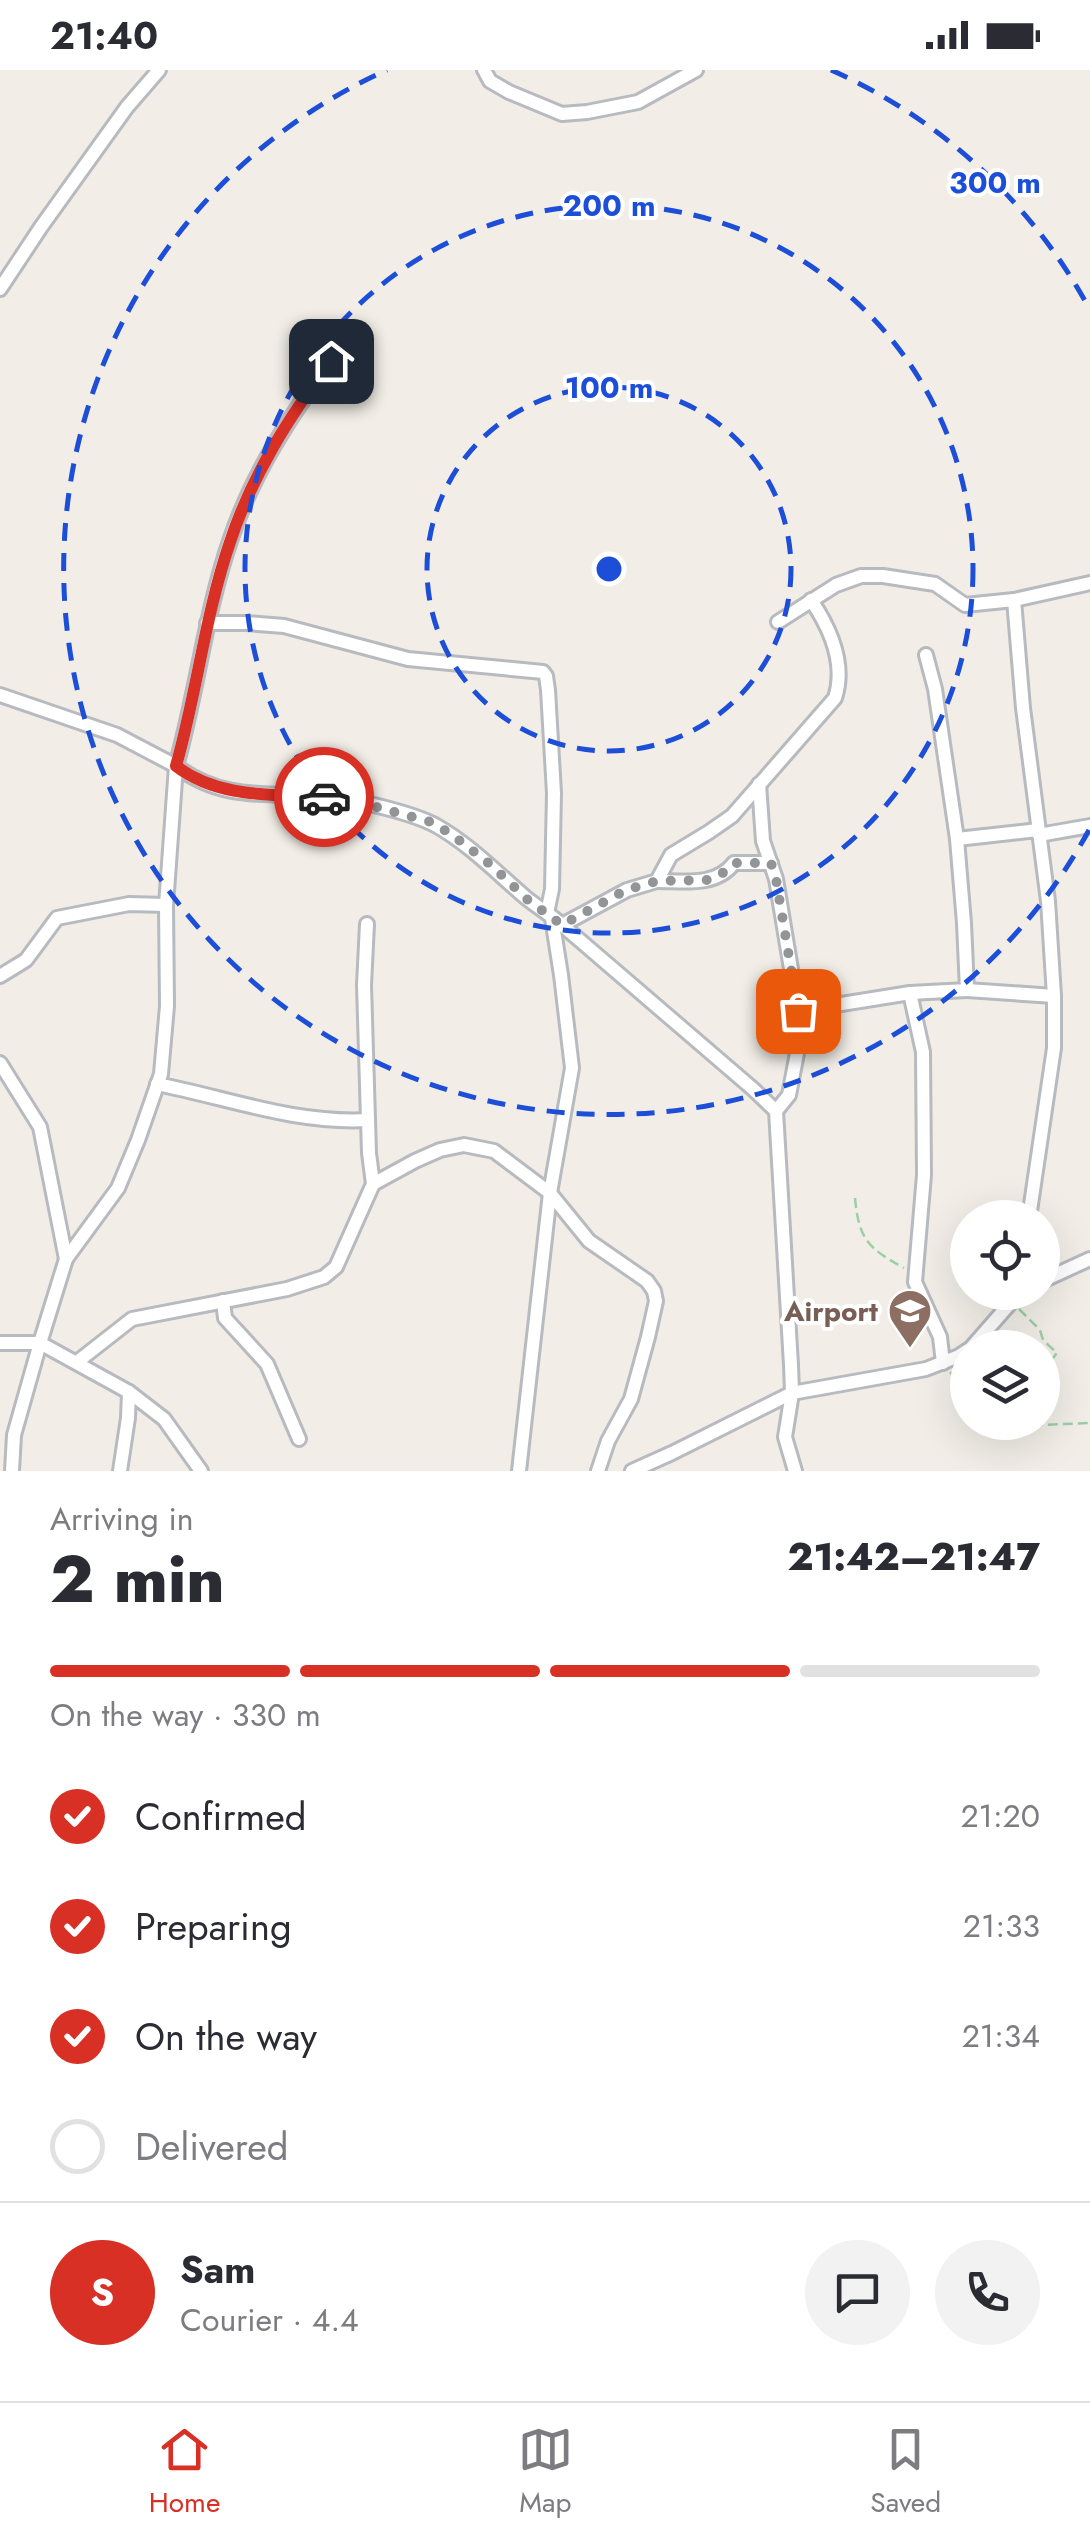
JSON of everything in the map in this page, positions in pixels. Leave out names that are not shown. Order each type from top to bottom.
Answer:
[{"type":"street","points":[[0,290],[127,107],[158,70]]},
{"type":"street","points":[[484,70],[490,81],[509,92],[562,114],[638,102],[696,70]]},
{"type":"street","points":[[12,1471],[14,1435],[66,1259],[118,1188],[158,1084],[167,1006],[166,905],[176,766],[229,543],[252,486],[287,424],[331,361]]},
{"type":"street","points":[[778,622],[836,585],[861,576],[936,584],[965,605],[1014,600],[1090,583]]},
{"type":"street","points":[[657,881],[671,856],[732,816],[838,692],[840,674],[834,644],[812,600]]},
{"type":"street","points":[[1014,600],[1023,708],[1048,901],[1054,996],[1054,1048],[1032,1200]]},
{"type":"street","points":[[207,623],[284,626],[408,659],[543,672],[546,676],[554,793],[553,918],[572,1068],[550,1193],[519,1471]]},
{"type":"street","points":[[926,655],[935,689],[957,838],[967,990]]},
{"type":"street","points":[[0,695],[117,735],[198,780],[223,788],[260,796],[334,797],[431,822],[491,865],[776,1111]]},
{"type":"street","points":[[760,784],[762,840],[776,879],[798,1011],[798,1048],[789,1095],[776,1111],[792,1393],[785,1437],[795,1471]]},
{"type":"street","points":[[957,838],[1090,826]]},
{"type":"street","points":[[553,918],[657,881],[710,880],[734,863],[771,863]]},
{"type":"street","points":[[0,976],[26,960],[57,918],[129,904],[166,905]]},
{"type":"street","points":[[77,1362],[132,1319],[287,1289],[324,1278],[336,1266],[373,1184],[364,985],[367,924]]},
{"type":"street","points":[[798,1011],[910,992],[967,990],[1054,996]]},
{"type":"street","points":[[910,992],[923,1052],[924,1174],[914,1274],[918,1292],[940,1337],[942,1363]]},
{"type":"street","points":[[0,1062],[40,1127],[66,1259]]},
{"type":"street","points":[[158,1084],[308,1120],[368,1120]]},
{"type":"street","points":[[373,1184],[415,1161],[464,1144],[494,1152],[550,1193],[590,1241],[647,1280],[654,1291],[654,1308],[632,1398],[608,1441],[598,1471]]},
{"type":"street","points":[[1060,1273],[1090,1259]]},
{"type":"street","points":[[223,1301],[225,1318],[268,1364],[300,1440]]},
{"type":"street","points":[[986,1330],[1004,1310]]},
{"type":"street","points":[[0,1343],[40,1342],[129,1392],[164,1420],[201,1471]]},
{"type":"street","points":[[632,1471],[792,1393],[926,1369],[950,1359]]},
{"type":"street","points":[[120,1471],[129,1392]]},
{"type":"path","points":[[856,1198],[858,1228],[877,1253],[914,1274]]},
{"type":"path","points":[[1022,1310],[1024,1317],[1040,1330]]},
{"type":"path","points":[[942,1363],[950,1373]]},
{"type":"path","points":[[1060,1425],[1090,1423]]},
{"type":"way so far","points":[[324,797],[431,822],[491,865],[562,925],[626,890],[657,881],[710,880],[734,863],[771,863],[798,1011]]},
{"type":"place","name":"Airport","points":[[910,1349]]},
{"type":"route","points":[[324,797],[260,796],[198,780],[176,766],[229,543],[270,450],[331,361]]}]
